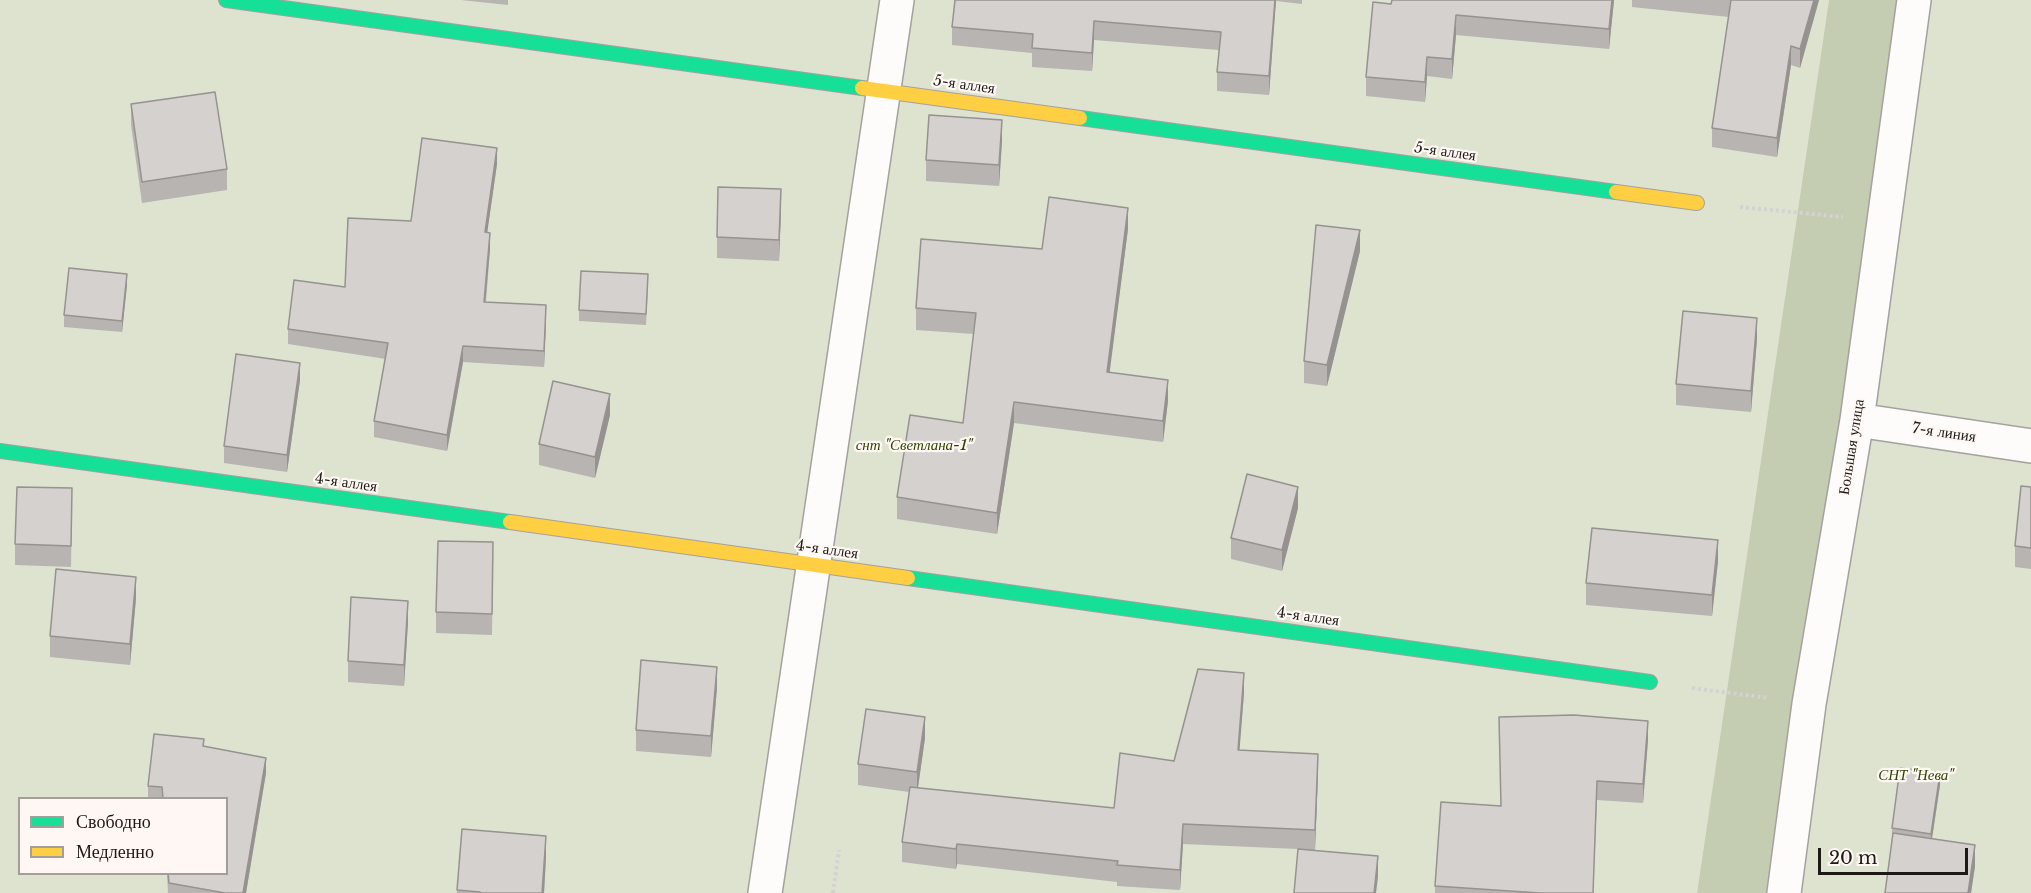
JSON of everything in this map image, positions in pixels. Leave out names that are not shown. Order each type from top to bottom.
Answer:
[{"type":"street","name":"5-я аллея","points":[[226,0],[1697,203]]},
{"type":"street","points":[[765,893],[897,0]]},
{"type":"street","name":"Большая улица","points":[[1784,893],[1809,704],[1857,420],[1914,0]]},
{"type":"street","name":"7-я линия","points":[[1857,420],[2031,446]]},
{"type":"street","name":"4-я аллея","points":[[0,451],[1650,682]]},
{"type":"path","points":[[1697,203],[1885,221]]},
{"type":"path","points":[[1650,682],[1809,704]]},
{"type":"path","points":[[833,893],[839,850]]},
{"type":"green space","name":"снт \"Светлана-1\"","points":[[0,0],[1829,0],[1697,893],[0,893]]},
{"type":"green space","points":[[1829,0],[1913,0],[1784,893],[1697,893]]},
{"type":"green space","name":"СНТ \"Нева\"","points":[[1913,0],[2031,0],[2031,893],[1784,893]]},
{"type":"building","points":[[955,0],[1275,0],[1269,76],[1217,72],[1221,32],[1094,21],[1092,53],[1032,48],[1033,34],[952,27]]},
{"type":"building","points":[[1392,0],[1612,0],[1609,29],[1456,15],[1452,59],[1427,57],[1425,82],[1366,77],[1373,2],[1391,4]]},
{"type":"building","points":[[1731,0],[1814,0],[1800,49],[1791,46],[1777,138],[1712,128]]},
{"type":"building","points":[[215,92],[227,169],[142,182],[131,104]]},
{"type":"building","points":[[929,115],[1002,120],[999,165],[926,160]]},
{"type":"building","points":[[422,138],[497,148],[485,232],[490,233],[484,302],[546,305],[544,351],[463,346],[447,435],[374,421],[388,343],[288,329],[294,280],[345,287],[348,218],[411,221]]},
{"type":"building","points":[[718,187],[781,189],[779,240],[717,237]]},
{"type":"building","points":[[1049,197],[1128,208],[1107,372],[1168,380],[1163,421],[1014,402],[997,513],[897,497],[910,415],[963,423],[976,313],[916,308],[921,239],[1042,249]]},
{"type":"building","points":[[1316,225],[1360,230],[1327,365],[1304,361]]},
{"type":"building","points":[[69,268],[127,274],[122,321],[64,315]]},
{"type":"building","points":[[581,271],[648,274],[646,314],[579,310]]},
{"type":"building","points":[[1683,311],[1757,318],[1751,391],[1676,384]]},
{"type":"building","points":[[236,354],[300,363],[287,455],[224,446]]},
{"type":"building","points":[[553,381],[610,394],[595,457],[539,444]]},
{"type":"building","points":[[1247,474],[1298,487],[1282,550],[1231,538]]},
{"type":"building","points":[[2021,486],[2031,487],[2031,548],[2015,546]]},
{"type":"building","points":[[17,487],[72,488],[71,546],[15,544]]},
{"type":"building","points":[[1592,528],[1718,540],[1712,595],[1586,583]]},
{"type":"building","points":[[438,541],[493,542],[492,614],[436,612]]},
{"type":"building","points":[[56,569],[136,577],[130,644],[50,636]]},
{"type":"building","points":[[351,597],[408,601],[404,665],[348,661]]},
{"type":"building","points":[[641,660],[717,667],[711,736],[636,730]]},
{"type":"building","points":[[1198,669],[1244,673],[1238,750],[1318,754],[1315,830],[1183,824],[1180,870],[1117,865],[1118,861],[957,844],[956,849],[902,842],[910,787],[1114,808],[1120,753],[1174,761]]},
{"type":"building","points":[[866,709],[925,717],[917,772],[858,764]]},
{"type":"building","points":[[1574,715],[1648,721],[1643,784],[1597,781],[1593,893],[1540,893],[1435,886],[1441,802],[1501,806],[1499,717]]},
{"type":"building","points":[[154,734],[204,739],[203,746],[266,758],[243,893],[225,893],[169,883],[168,875],[228,875],[228,797],[163,797],[162,787],[148,786]]},
{"type":"building","points":[[1900,768],[1940,773],[1931,834],[1892,828]]},
{"type":"building","points":[[462,829],[546,836],[542,893],[480,893],[457,890]]},
{"type":"building","points":[[1893,833],[1975,845],[1968,893],[1885,893]]},
{"type":"building","points":[[1298,849],[1378,856],[1374,893],[1294,893]]},
{"type":"traffic: fast","points":[[226,0],[862,88]]},
{"type":"traffic: fast","points":[[1080,118],[1616,192]]},
{"type":"traffic: fast","points":[[0,451],[510,522]]},
{"type":"traffic: fast","points":[[908,578],[1650,682]]},
{"type":"traffic: slow","points":[[862,88],[1080,118]]},
{"type":"traffic: slow","points":[[1616,192],[1697,203]]},
{"type":"traffic: slow","points":[[510,522],[908,578]]}]
